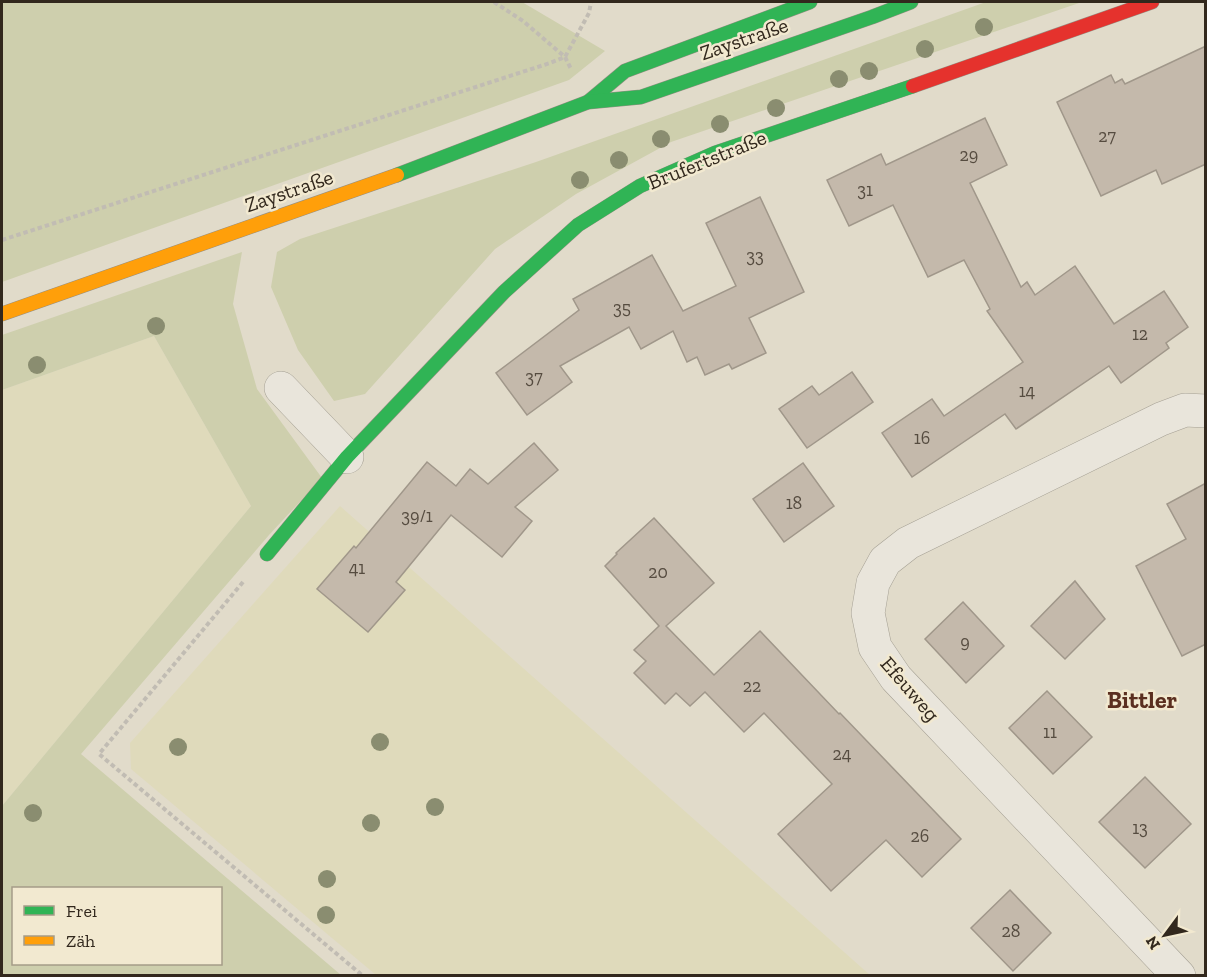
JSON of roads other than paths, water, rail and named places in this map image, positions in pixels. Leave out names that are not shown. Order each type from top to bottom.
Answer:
[{"type":"street","name":"Zaystraße","points":[[588,102],[626,71],[810,2]]},
{"type":"street","name":"Zaystraße","points":[[2,314],[362,188],[588,102],[640,97],[911,2]]},
{"type":"street","name":"Brufertstraße","points":[[267,554],[347,457],[504,292],[578,225],[640,186],[715,153],[1152,2]]},
{"type":"street","points":[[281,388],[347,457]]},
{"type":"street","name":"Efeuweg","points":[[1179,975],[896,678],[875,647],[868,613],[873,583],[885,561],[908,543],[1161,419],[1185,410],[1206,411]]},
{"type":"district","name":"Bittler","points":[[1142,700]]}]
